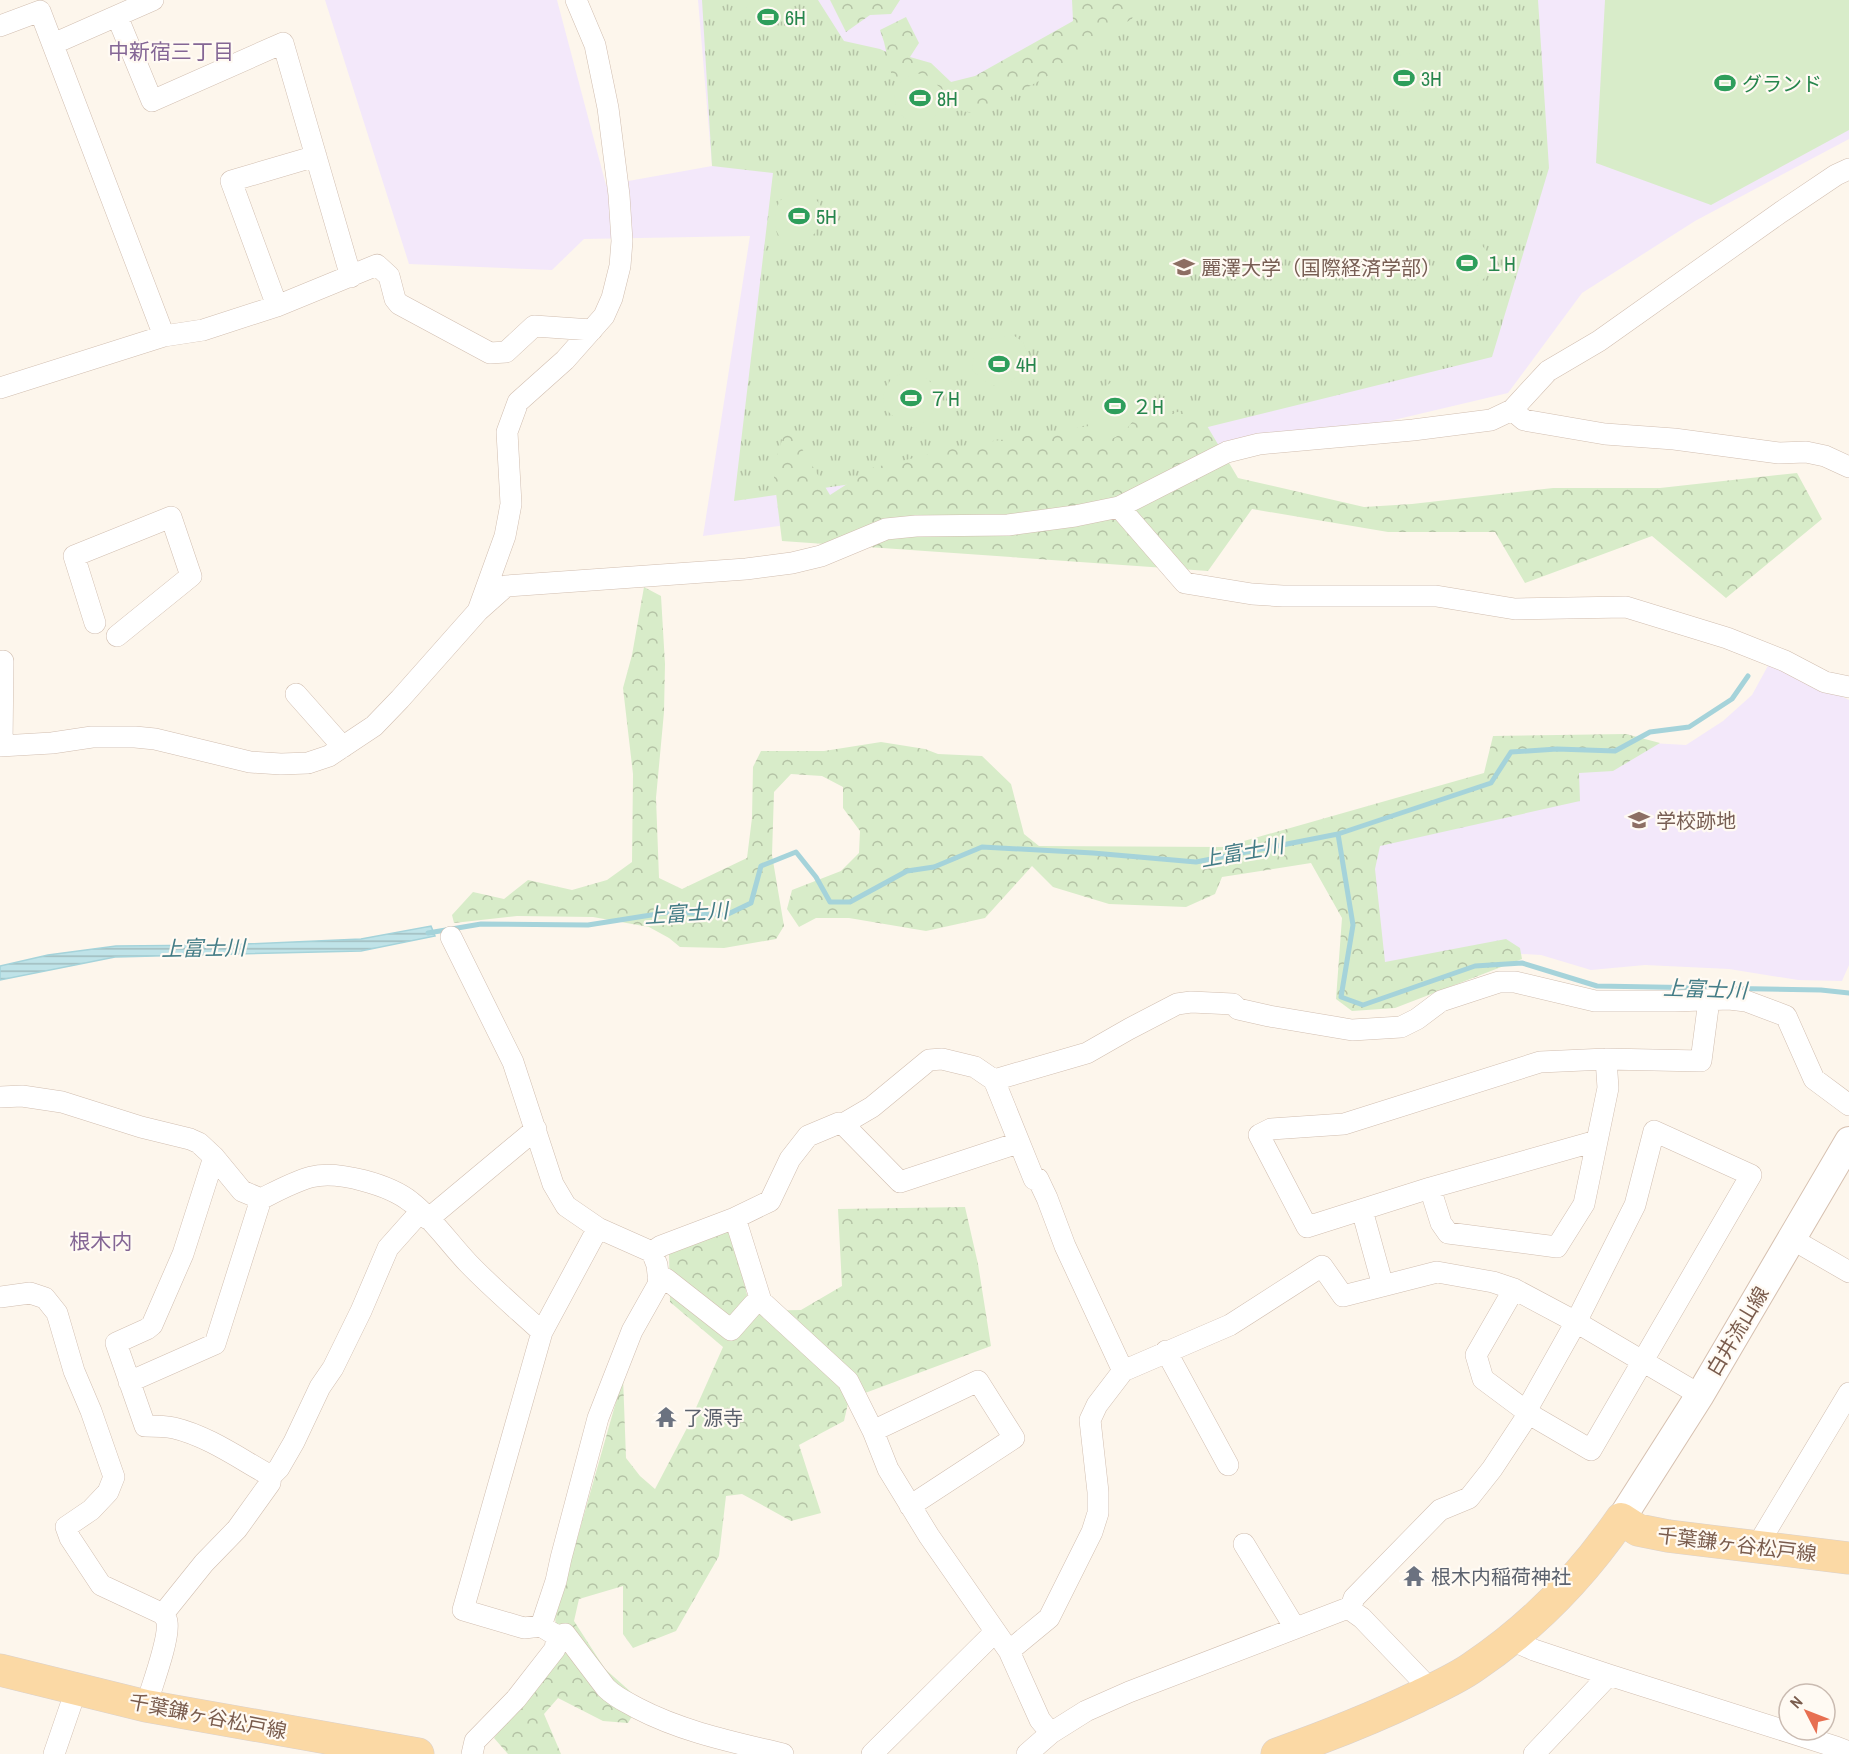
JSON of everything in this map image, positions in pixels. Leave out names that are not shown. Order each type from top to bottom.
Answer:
[{"type":"main road","name":"白井流山線","points":[[1621,1519],[1700,1395],[1849,1141]]},
{"type":"main road","name":"千葉鎌ヶ谷松戸線","points":[[1621,1519],[1638,1530],[1668,1536],[1849,1558]]},
{"type":"main road","points":[[1277,1754],[1352,1726],[1431,1690],[1472,1668],[1511,1640],[1579,1574],[1621,1519]]},
{"type":"main road","name":"千葉鎌ヶ谷松戸線","points":[[0,1670],[76,1690],[316,1745],[418,1754]]},
{"type":"street","points":[[53,44],[153,0]]},
{"type":"street","points":[[478,611],[505,536],[511,504],[507,432],[518,402],[565,360],[604,316],[612,297],[620,266],[622,241],[619,195],[608,108],[595,45],[576,0]]},
{"type":"street","points":[[0,26],[40,11],[164,336]]},
{"type":"street","points":[[117,16],[152,101],[283,44],[351,277]]},
{"type":"street","points":[[277,306],[231,181],[316,156]]},
{"type":"street","points":[[3,661],[1,746],[52,743],[92,737],[135,737],[155,739],[250,762],[308,763],[329,756],[374,726],[478,611],[506,586],[746,569],[792,563],[821,556],[886,529],[916,526],[1008,525],[1075,516],[1119,507],[1227,452],[1259,444],[1413,430],[1491,420],[1512,410],[1548,371],[1599,340],[1780,212],[1848,171]]},
{"type":"street","points":[[0,388],[164,336],[203,330],[277,306],[377,265],[389,276],[395,299],[399,304],[490,353],[506,352],[534,326],[592,330]]},
{"type":"street","points":[[1512,410],[1524,420],[1605,434],[1674,439],[1779,453],[1806,452],[1824,456],[1849,467]]},
{"type":"street","points":[[1119,507],[1185,583],[1252,594],[1283,596],[1436,597],[1515,609],[1626,606],[1727,638],[1785,661],[1825,682],[1849,687]]},
{"type":"street","points":[[95,622],[74,556],[171,517],[191,576],[117,636]]},
{"type":"street","points":[[296,694],[343,747]]},
{"type":"street","points":[[451,937],[513,1062],[553,1184],[567,1206],[598,1228],[652,1252],[657,1265],[659,1283],[632,1331],[598,1418],[556,1581],[549,1631],[555,1649],[516,1699],[475,1741],[472,1754]]},
{"type":"street","points":[[994,1080],[1087,1053],[1177,1004],[1191,1002],[1233,1004],[1238,1009],[1269,1017],[1352,1030],[1401,1027],[1417,1019],[1441,1001],[1499,982],[1515,982],[1595,1001],[1729,999],[1746,1001],[1786,1016],[1814,1079],[1849,1106]]},
{"type":"street","points":[[1596,1141],[1430,1188],[1307,1227],[1259,1135],[1271,1129],[1344,1124],[1540,1062],[1606,1059],[1701,1061],[1709,1000]]},
{"type":"street","points":[[652,1252],[661,1246],[735,1218],[770,1201],[786,1165],[808,1136],[843,1124],[872,1107],[929,1060],[942,1059],[975,1067],[994,1080],[1018,1143],[1034,1179],[1038,1179],[1047,1198],[1065,1246],[1123,1371]]},
{"type":"street","points":[[1430,1188],[1441,1223],[1448,1233],[1557,1247],[1584,1204],[1608,1088],[1606,1059]]},
{"type":"street","points":[[0,1097],[22,1096],[62,1102],[141,1127],[190,1139],[199,1143],[214,1157],[237,1187],[261,1200]]},
{"type":"street","points":[[843,1124],[900,1182],[1018,1143]]},
{"type":"street","points":[[163,1614],[204,1563],[237,1528],[270,1483],[271,1476],[279,1468],[294,1442],[320,1387],[333,1368],[388,1248],[424,1215],[536,1130]]},
{"type":"street","points":[[1350,1610],[1354,1598],[1440,1510],[1469,1498],[1492,1469],[1528,1412],[1635,1205],[1654,1131],[1750,1175],[1591,1450],[1528,1412],[1483,1379],[1476,1355],[1514,1289]]},
{"type":"street","points":[[214,1157],[183,1254],[152,1325],[116,1343],[145,1426],[173,1428],[195,1436],[216,1445],[271,1476]]},
{"type":"street","points":[[129,1382],[215,1344],[261,1200],[291,1183],[313,1176],[322,1175],[377,1184],[401,1196],[424,1215],[468,1263],[542,1332]]},
{"type":"street","points":[[1362,1210],[1383,1286]]},
{"type":"street","points":[[735,1218],[761,1301],[848,1381],[873,1431],[888,1469],[928,1536],[1008,1651],[1040,1720],[1051,1733]]},
{"type":"street","points":[[598,1228],[542,1332],[464,1610],[524,1628],[565,1634],[606,1688],[614,1695],[654,1717],[706,1736],[783,1754]]},
{"type":"street","points":[[1792,1239],[1849,1272]]},
{"type":"street","points":[[1008,1651],[1049,1618],[1092,1532],[1098,1513],[1098,1492],[1090,1420],[1097,1405],[1123,1371],[1230,1325],[1322,1266],[1342,1296],[1437,1272],[1493,1282],[1514,1289],[1576,1322],[1700,1395]]},
{"type":"street","points":[[658,1278],[666,1279],[731,1330],[753,1305],[761,1301]]},
{"type":"street","points":[[0,1297],[30,1293],[45,1298],[57,1313],[74,1371],[114,1477],[108,1492],[91,1510],[66,1527],[70,1538],[101,1585],[163,1614],[168,1623],[146,1706]]},
{"type":"street","points":[[1166,1351],[1228,1465]]},
{"type":"street","points":[[873,1431],[978,1381],[1014,1438],[910,1506]]},
{"type":"street","points":[[1757,1546],[1847,1400]]},
{"type":"street","points":[[1244,1544],[1295,1628]]},
{"type":"street","points":[[1027,1754],[1051,1733],[1086,1710],[1348,1608],[1362,1618],[1431,1690]]},
{"type":"street","points":[[872,1754],[995,1632]]},
{"type":"street","points":[[1511,1640],[1609,1675],[1849,1752]]},
{"type":"street","points":[[1534,1754],[1609,1675]]},
{"type":"street","points":[[54,1754],[76,1690]]},
{"type":"shaded area","name":"麗澤大学（国際経済学部）","points":[[325,0],[557,0],[606,185],[712,166],[698,0],[1849,0],[1849,139],[1695,221],[1582,293],[1508,393],[1152,477],[703,536],[750,236],[584,239],[552,270],[409,264]]},
{"type":"shaded area","name":"学校跡地","points":[[1770,662],[1849,700],[1849,965],[1842,981],[1798,980],[1729,969],[1645,965],[1591,970],[1541,955],[1504,953],[1365,991],[1354,845],[1523,763],[1623,765],[1651,743],[1686,745],[1723,721],[1752,695]]},
{"type":"green space","name":"麗澤大学（国際経済学部）","points":[[702,0],[818,0],[844,41],[880,49],[979,95],[1116,0],[1538,0],[1549,168],[1492,357],[1155,440],[734,501],[773,173],[712,166]]},
{"type":"green space","name":"6H","points":[[752,0],[785,0],[788,4],[786,20],[766,25],[756,24],[751,21],[746,7]]},
{"type":"green space","points":[[830,0],[900,0],[891,14],[870,15],[846,32]]},
{"type":"green space","points":[[1072,0],[1141,0],[1136,6],[1132,19],[1101,37],[1082,55],[995,106],[976,114],[954,109],[955,97],[939,96],[892,77],[880,30],[906,17],[919,43],[910,57],[931,63],[951,82],[975,76],[1073,21]]},
{"type":"green space","name":"グランド","points":[[1605,0],[1849,0],[1849,130],[1711,205],[1596,163]]},
{"type":"green space","name":"3H","points":[[1408,53],[1424,66],[1430,78],[1426,98],[1412,112],[1389,106],[1375,87],[1386,64]]},
{"type":"green space","name":"8H","points":[[915,73],[926,75],[945,92],[937,113],[926,123],[915,124],[904,118],[897,107],[895,95],[900,83]]},
{"type":"green space","name":"5H","points":[[798,190],[814,198],[823,212],[815,233],[802,245],[786,246],[775,225],[779,201]]},
{"type":"green space","name":"１H","points":[[1476,239],[1491,260],[1486,276],[1477,286],[1466,287],[1450,282],[1444,265],[1450,254],[1460,243]]},
{"type":"green space","name":"4H","points":[[1013,335],[1023,342],[1029,357],[1021,374],[1002,388],[988,384],[973,371],[973,360],[978,346],[987,340]]},
{"type":"green space","name":"７H","points":[[907,370],[929,380],[935,389],[939,403],[929,418],[915,428],[896,419],[884,404],[883,397],[893,377]]},
{"type":"green space","name":"２H","points":[[1127,376],[1138,398],[1139,404],[1135,417],[1132,423],[1117,436],[1107,440],[1096,439],[1088,429],[1089,412],[1098,394],[1111,382]]},
{"type":"green space","points":[[1197,409],[1238,478],[1364,507],[1412,504],[1553,488],[1660,488],[1797,473],[1822,519],[1726,598],[1652,536],[1525,583],[1495,532],[1388,532],[1252,509],[1208,571],[782,541],[773,469],[787,424],[830,495],[872,468],[968,445]]},
{"type":"green space","points":[[644,587],[661,596],[665,664],[664,712],[656,798],[659,878],[682,889],[747,858],[752,818],[753,767],[761,751],[824,751],[881,742],[925,749],[938,754],[982,756],[1011,784],[1024,834],[1039,846],[1223,847],[1484,773],[1493,736],[1626,734],[1660,743],[1613,771],[1579,773],[1580,801],[1380,846],[1375,869],[1385,962],[1506,939],[1520,948],[1522,959],[1395,1008],[1352,1011],[1336,999],[1342,918],[1311,863],[1222,877],[1215,894],[1186,907],[1109,904],[1053,887],[1032,866],[985,918],[926,931],[849,918],[816,918],[799,927],[787,909],[792,890],[841,871],[859,853],[860,831],[843,808],[843,787],[822,776],[791,774],[774,792],[772,855],[784,926],[776,939],[724,948],[680,947],[649,927],[593,917],[517,916],[454,923],[452,915],[473,892],[504,899],[528,880],[572,890],[607,880],[632,862],[633,774],[623,688],[632,655]]},
{"type":"green space","points":[[965,1207],[978,1264],[991,1346],[849,1399],[844,1421],[799,1445],[821,1513],[791,1521],[742,1494],[726,1496],[719,1556],[676,1631],[633,1648],[623,1634],[623,1586],[579,1599],[574,1621],[605,1669],[641,1701],[628,1723],[603,1721],[558,1698],[544,1714],[561,1754],[508,1754],[494,1738],[559,1655],[555,1617],[623,1377],[626,1458],[640,1476],[655,1489],[687,1428],[723,1347],[670,1302],[669,1253],[731,1230],[751,1311],[801,1310],[842,1286],[838,1209]]},
{"type":"water","points":[[431,926],[435,936],[361,951],[115,957],[0,980],[0,966],[48,955],[116,946],[224,945],[361,939]]},
{"type":"waterway","name":"上富士川","points":[[1338,834],[1491,783],[1511,752],[1557,749],[1615,751],[1650,732],[1689,727],[1732,699],[1748,676]]},
{"type":"waterway","name":"上富士川","points":[[428,933],[481,924],[588,925],[670,912],[726,915],[751,903],[761,866],[796,852],[816,877],[830,902],[850,902],[907,871],[934,867],[982,847],[1196,862],[1338,834],[1353,925],[1341,997],[1363,1005],[1475,966],[1522,963],[1597,986],[1821,990],[1849,993]]},
{"type":"place","name":"6H","points":[[768,17]]},
{"type":"place","name":"3H","points":[[1404,78]]},
{"type":"place","name":"グランド","points":[[1725,83]]},
{"type":"place","name":"8H","points":[[920,98]]},
{"type":"place","name":"5H","points":[[799,216]]},
{"type":"place","name":"１H","points":[[1467,263]]},
{"type":"place","name":"麗澤大学（国際経済学部）","points":[[1184,267]]},
{"type":"place","name":"4H","points":[[999,364]]},
{"type":"place","name":"７H","points":[[911,398]]},
{"type":"place","name":"２H","points":[[1115,406]]},
{"type":"place","name":"学校跡地","points":[[1639,820]]},
{"type":"place","name":"了源寺","points":[[666,1417]]},
{"type":"place","name":"根木内稲荷神社","points":[[1414,1576]]},
{"type":"district","name":"中新宿三丁目","points":[[171,51]]},
{"type":"district","name":"根木内","points":[[101,1241]]}]
